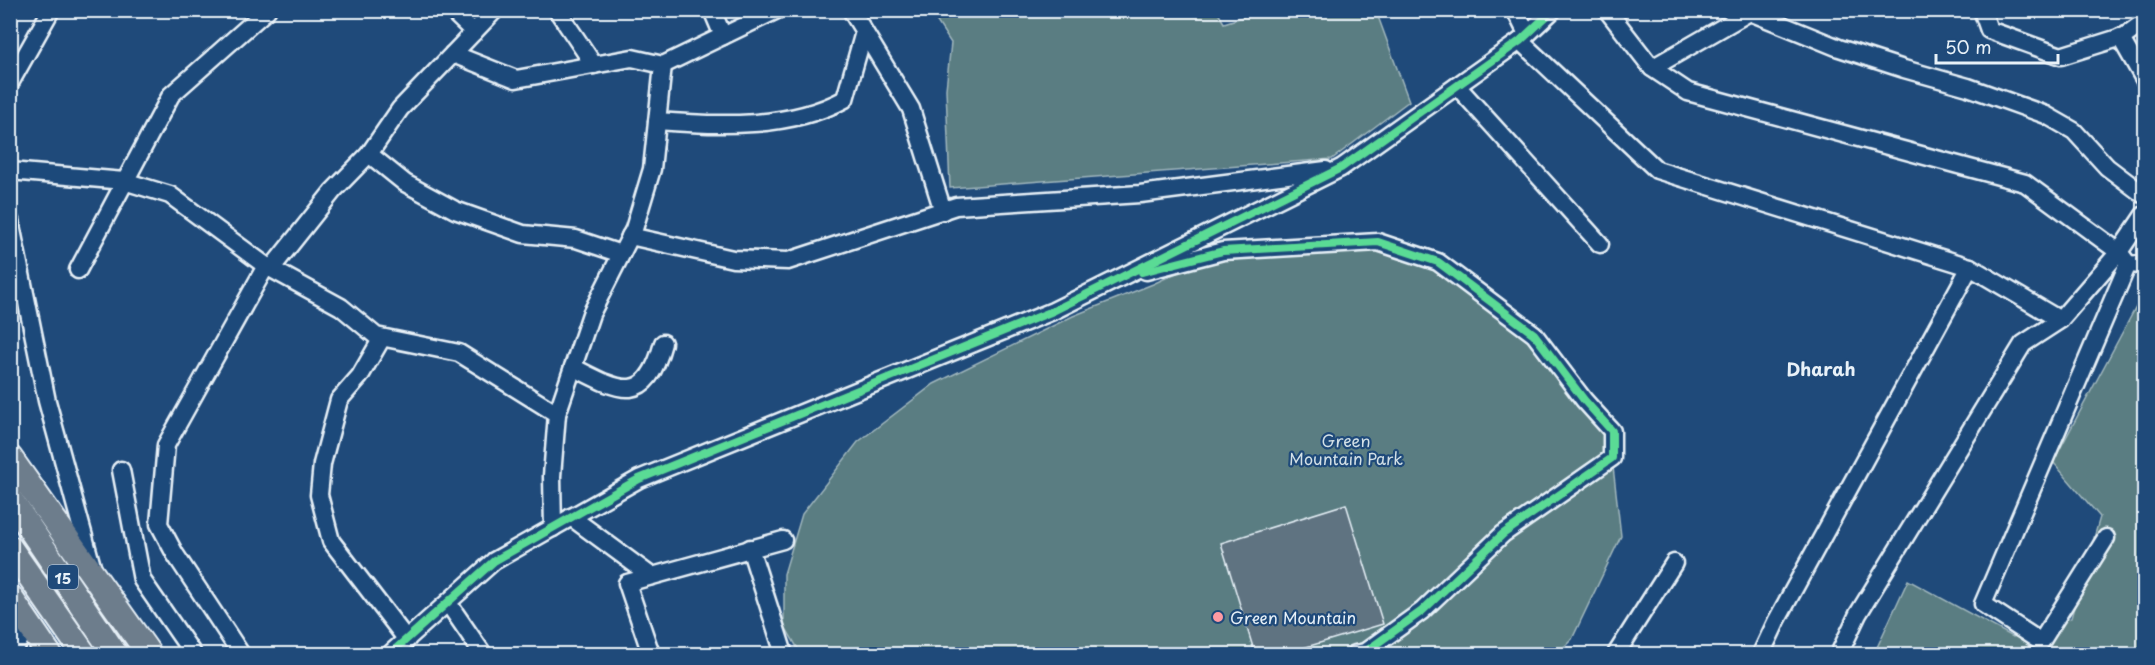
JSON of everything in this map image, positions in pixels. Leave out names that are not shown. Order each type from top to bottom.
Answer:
[{"type":"highway","points":[[10,458],[149,654]]},
{"type":"highway","name":"15","points":[[10,499],[115,654]]},
{"type":"highway","name":"15","points":[[10,548],[84,654]]},
{"type":"highway","points":[[10,597],[49,654]]},
{"type":"street","points":[[10,83],[51,10]]},
{"type":"street","points":[[78,270],[171,95],[267,10]]},
{"type":"street","points":[[451,10],[474,32]]},
{"type":"street","points":[[241,654],[175,554],[159,524],[166,445],[269,267],[333,191],[369,153],[400,109],[495,10]]},
{"type":"street","points":[[557,10],[594,65]]},
{"type":"street","points":[[712,10],[723,36]]},
{"type":"street","points":[[453,54],[516,80],[632,58],[663,65],[777,10]]},
{"type":"street","points":[[1515,10],[1524,37],[1657,170],[1970,267],[2060,320]]},
{"type":"street","points":[[390,654],[494,561],[639,479],[1053,310],[1341,168],[1524,37],[1553,10]]},
{"type":"street","points":[[1607,10],[1652,68],[1688,92],[2025,183],[2131,260]]},
{"type":"street","points":[[1982,10],[1989,30],[2061,56],[2120,37],[2145,22]]},
{"type":"street","points":[[852,11],[911,108],[943,211]]},
{"type":"street","points":[[1652,68],[1752,11],[1839,48],[1968,87],[2046,115],[2074,131],[2107,167],[2145,195]]},
{"type":"street","points":[[657,121],[746,125],[829,108],[845,99],[864,32]]},
{"type":"street","points":[[2120,37],[2145,79]]},
{"type":"street","points":[[553,528],[552,476],[557,414],[591,314],[630,236],[652,169],[663,65]]},
{"type":"street","points":[[1457,86],[1600,244]]},
{"type":"street","points":[[369,153],[405,183],[455,210],[523,234],[576,239],[621,254]]},
{"type":"street","points":[[630,236],[733,259],[788,261],[956,206],[1140,194],[1341,168]]},
{"type":"street","points":[[10,171],[124,181],[170,195],[269,267],[341,307],[376,336],[459,353],[557,414]]},
{"type":"street","points":[[2106,538],[2041,642],[1983,604],[2131,260],[2145,215]]},
{"type":"street","points":[[10,220],[47,401],[96,579]]},
{"type":"street","points":[[1113,280],[1223,251],[1378,242],[1438,262],[1534,334],[1584,400],[1612,431],[1612,458],[1503,534],[1422,611],[1365,652],[1355,654]]},
{"type":"street","points":[[1839,654],[1858,614],[2023,344],[2060,320],[2131,260]]},
{"type":"street","points":[[1761,654],[1777,620],[1970,267]]},
{"type":"street","points":[[382,338],[360,376],[339,400],[322,464],[319,495],[331,541],[407,640]]},
{"type":"street","points":[[573,367],[607,385],[631,388],[644,384],[653,374],[663,343]]},
{"type":"street","points":[[121,470],[142,580],[193,654]]},
{"type":"street","points":[[571,517],[651,576]]},
{"type":"street","points":[[651,654],[627,583],[783,540]]},
{"type":"street","points":[[750,548],[784,654]]},
{"type":"street","points":[[1616,654],[1674,563]]},
{"type":"street","points":[[448,603],[483,654]]},
{"type":"street","points":[[12,654],[28,624]]},
{"type":"green space","points":[[930,11],[1217,11],[1224,23],[1261,11],[1376,11],[1409,101],[1332,159],[950,188],[946,89],[951,43]]},
{"type":"green space","name":"Green Mountain Park","points":[[1378,242],[1438,262],[1534,334],[1612,431],[1612,458],[1621,536],[1572,639],[1557,654],[913,654],[911,649],[885,654],[801,654],[784,625],[784,574],[802,514],[858,442],[934,384],[1073,316],[1153,284],[1223,251]]},
{"type":"green space","points":[[2144,292],[2144,654],[1874,654],[1908,580],[2013,637],[2071,618],[2100,517],[2053,462]]},
{"type":"building","points":[[1346,504],[1383,624],[1283,654],[1255,654],[1221,543]]},
{"type":"cycle path","points":[[390,654],[494,561],[639,479],[1053,311],[1341,168],[1520,41],[1553,10]]},
{"type":"cycle path","points":[[1142,272],[1223,251],[1378,242],[1438,262],[1534,334],[1584,400],[1612,431],[1612,458],[1503,534],[1422,611],[1365,652],[1355,654]]},
{"type":"place","name":"Green Mountain","points":[[1218,617]]},
{"type":"district","name":"Dharah","points":[[1821,368]]}]
